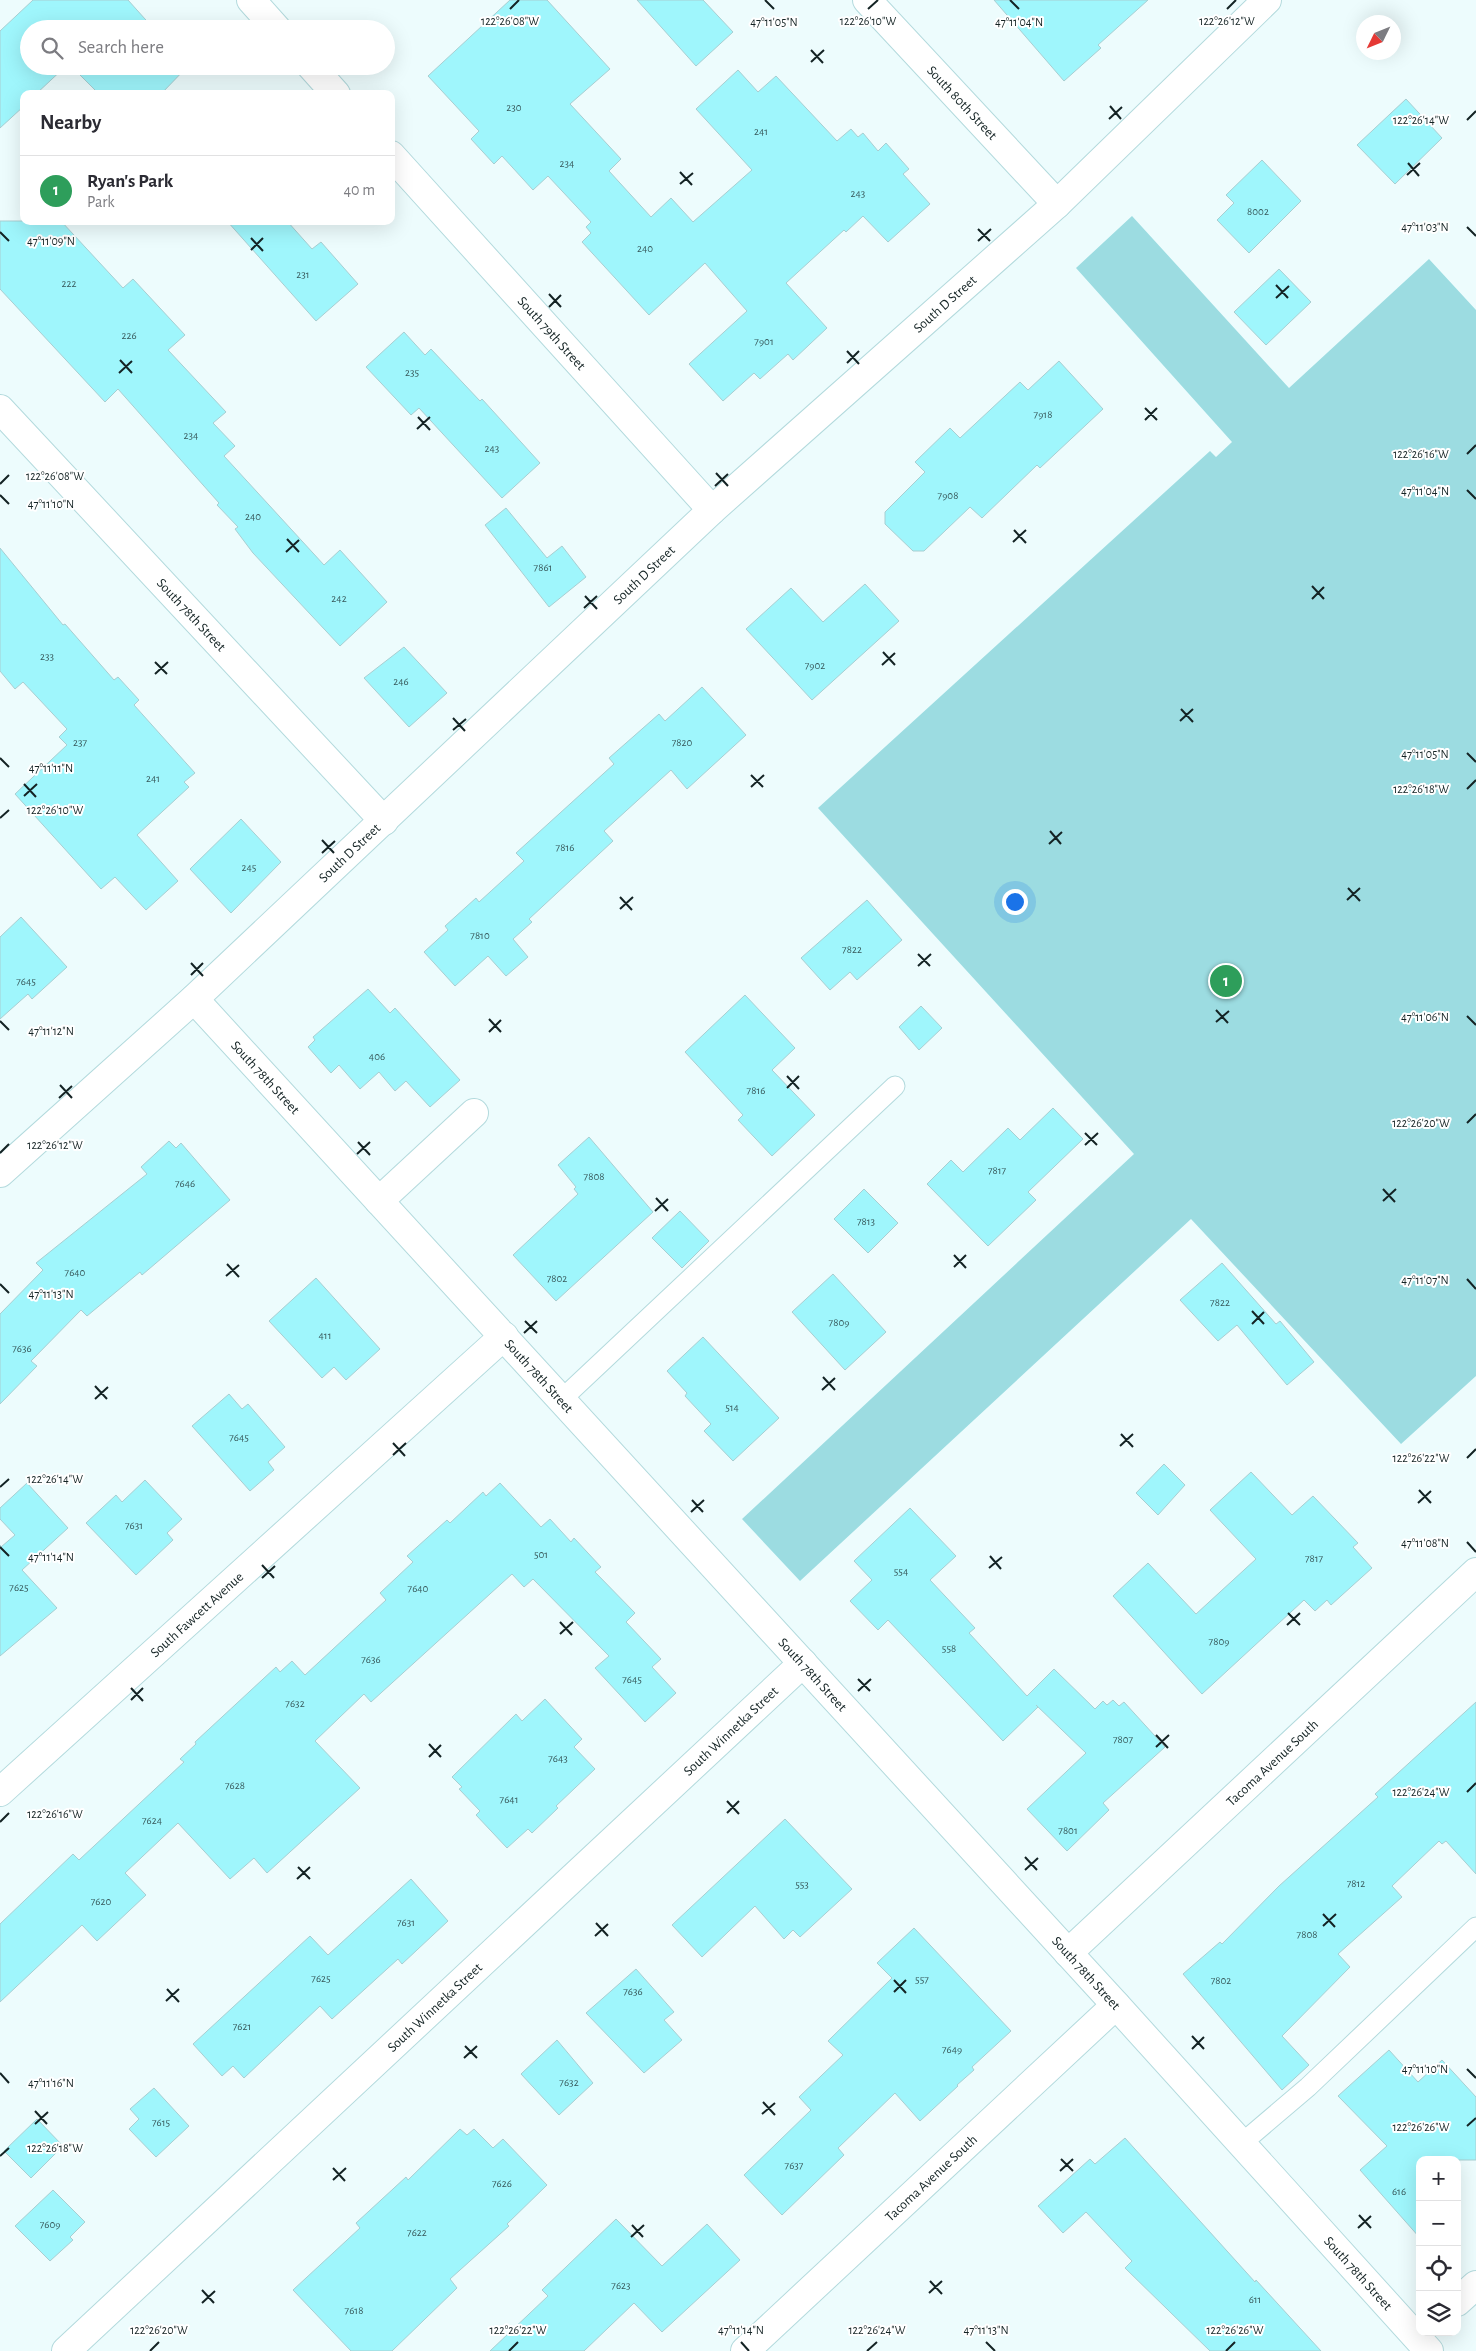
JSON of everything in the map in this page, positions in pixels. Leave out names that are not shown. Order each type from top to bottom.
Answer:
[{"type":"street","points":[[251,0],[269,20]]},
{"type":"street","name":"South 80th Street","points":[[867,0],[1057,204]]},
{"type":"street","name":"South D Street","points":[[0,1173],[194,999],[384,822],[712,510],[1057,204],[1268,0]]},
{"type":"street","points":[[319,75],[332,90]]},
{"type":"street","name":"South 79th Street","points":[[395,159],[712,510]]},
{"type":"street","name":"South 78th Street","points":[[0,409],[384,822]]},
{"type":"street","name":"South 78th Street","points":[[194,999],[1116,2005],[1241,2144],[1424,2341]]},
{"type":"street","points":[[379,1201],[474,1112]]},
{"type":"street","name":"South Fawcett Avenue","points":[[0,1792],[504,1336]]},
{"type":"street","name":"Tacoma Avenue South","points":[[1068,1953],[1476,1572]]},
{"type":"street","name":"South Winnetka Street","points":[[66,2351],[803,1664]]},
{"type":"street","name":"Tacoma Avenue South","points":[[745,2351],[1116,2005]]},
{"type":"street","points":[[1461,2298],[1476,2285]]},
{"type":"lane","points":[[561,1400],[895,1086]]},
{"type":"lane","points":[[1241,2144],[1308,2087],[1476,1927]]},
{"type":"shaded area","points":[[1132,216],[1289,388],[1429,259],[1476,310],[1476,1376],[1401,1444],[1191,1219],[800,1581],[742,1519],[1134,1154],[818,808],[1210,451],[1216,457],[1232,442],[1076,268]]},
{"type":"building","points":[[33,0],[128,0],[146,20],[20,20],[20,75],[56,75],[40,90],[20,90],[20,110],[0,128],[0,31]]},
{"type":"building","points":[[510,0],[547,0],[610,69],[570,104],[621,159],[609,171],[651,217],[671,198],[693,222],[752,170],[696,109],[738,70],[758,92],[776,76],[837,141],[851,129],[858,137],[863,133],[878,151],[886,143],[909,169],[903,174],[930,204],[888,242],[863,216],[846,232],[844,230],[786,283],[827,328],[793,360],[788,354],[760,379],[754,373],[723,401],[689,364],[747,311],[705,263],[649,315],[582,242],[591,233],[586,227],[591,222],[548,176],[533,190],[502,156],[494,164],[471,139],[479,131],[428,76]]},
{"type":"building","points":[[637,0],[703,0],[733,32],[696,66]]},
{"type":"building","points":[[994,0],[1148,0],[1098,45],[1101,48],[1064,81]]},
{"type":"building","points":[[80,75],[179,75],[165,90],[95,90]]},
{"type":"building","points":[[1406,99],[1442,138],[1395,184],[1357,145]]},
{"type":"building","points":[[1262,160],[1301,201],[1249,253],[1217,220],[1234,203],[1226,195]]},
{"type":"building","points":[[0,221],[20,221],[20,225],[65,225],[123,288],[133,279],[185,335],[168,350],[226,412],[213,423],[235,446],[224,456],[324,565],[340,550],[387,602],[340,646],[253,553],[235,529],[238,527],[217,505],[219,503],[118,389],[105,402],[0,289]]},
{"type":"building","points":[[231,225],[291,225],[312,249],[321,242],[358,284],[316,321]]},
{"type":"building","points":[[1279,269],[1311,302],[1266,345],[1234,312]]},
{"type":"building","points":[[404,332],[425,355],[431,349],[480,401],[482,399],[540,463],[502,498],[419,408],[411,415],[366,367]]},
{"type":"building","points":[[1059,361],[1103,409],[1040,468],[1037,465],[982,518],[970,507],[924,551],[913,551],[885,524],[885,512],[925,472],[915,462],[950,428],[960,438],[1020,382],[1028,390]]},
{"type":"building","points":[[506,508],[547,558],[562,546],[586,577],[549,607],[485,525]]},
{"type":"building","points":[[0,548],[63,625],[65,624],[114,680],[118,677],[139,700],[134,705],[195,773],[184,782],[189,787],[137,835],[178,881],[146,910],[115,877],[101,889],[15,794],[67,745],[59,737],[67,729],[23,682],[15,689],[0,671]]},
{"type":"building","points":[[865,584],[899,621],[812,700],[746,629],[791,588],[823,622]]},
{"type":"building","points":[[404,647],[447,693],[409,727],[364,678]]},
{"type":"building","points":[[702,687],[746,735],[687,789],[671,770],[604,831],[613,841],[529,919],[532,922],[513,939],[528,957],[506,976],[488,956],[455,986],[424,952],[448,930],[445,926],[476,898],[479,902],[524,861],[516,853],[614,764],[609,758],[659,714],[665,721]]},
{"type":"building","points":[[241,819],[281,862],[231,913],[190,869]]},
{"type":"building","points":[[867,900],[902,940],[857,980],[850,972],[830,990],[801,958]]},
{"type":"building","points":[[21,917],[67,967],[32,999],[28,994],[0,1019],[0,937]]},
{"type":"building","points":[[368,989],[390,1013],[395,1008],[460,1080],[430,1107],[406,1081],[395,1091],[379,1072],[360,1089],[339,1065],[331,1073],[308,1047],[315,1040],[313,1037]]},
{"type":"building","points":[[745,995],[795,1048],[772,1070],[815,1115],[772,1156],[738,1120],[743,1115],[685,1052]]},
{"type":"building","points":[[921,1006],[942,1028],[919,1050],[899,1027]]},
{"type":"building","points":[[1053,1108],[1083,1139],[1028,1192],[1036,1200],[988,1246],[927,1184],[951,1160],[963,1172],[1008,1128],[1020,1140]]},
{"type":"building","points":[[589,1137],[653,1212],[556,1301],[513,1255],[578,1194],[574,1189],[576,1187],[558,1165]]},
{"type":"building","points":[[169,1141],[176,1148],[181,1143],[230,1200],[142,1275],[140,1272],[87,1316],[81,1310],[31,1361],[37,1366],[0,1404],[0,1314],[43,1270],[36,1263],[147,1174],[141,1167]]},
{"type":"building","points":[[864,1189],[898,1223],[868,1253],[834,1219]]},
{"type":"building","points":[[680,1211],[709,1241],[682,1268],[652,1238]]},
{"type":"building","points":[[1222,1263],[1276,1324],[1280,1321],[1314,1362],[1287,1385],[1237,1325],[1218,1341],[1180,1300]]},
{"type":"building","points":[[833,1274],[886,1332],[845,1370],[792,1312]]},
{"type":"building","points":[[316,1278],[380,1349],[346,1380],[334,1367],[322,1378],[269,1321]]},
{"type":"building","points":[[703,1337],[779,1418],[733,1461],[704,1431],[711,1424],[685,1396],[687,1393],[667,1371]]},
{"type":"building","points":[[229,1394],[242,1409],[248,1404],[285,1447],[268,1462],[274,1470],[250,1491],[192,1426]]},
{"type":"building","points":[[1164,1464],[1185,1485],[1158,1515],[1136,1493]]},
{"type":"building","points":[[1251,1472],[1292,1515],[1313,1496],[1358,1543],[1353,1547],[1372,1568],[1331,1605],[1327,1600],[1315,1611],[1304,1600],[1202,1694],[1113,1596],[1148,1563],[1196,1614],[1256,1559],[1210,1510]]},
{"type":"building","points":[[145,1480],[182,1519],[167,1533],[173,1540],[136,1575],[86,1523],[116,1495],[122,1502]]},
{"type":"building","points":[[27,1483],[68,1528],[22,1570],[57,1608],[0,1656],[0,1545],[1,1547],[15,1535],[0,1519],[0,1508]]},
{"type":"building","points":[[500,1483],[541,1527],[550,1519],[571,1542],[574,1538],[601,1567],[595,1572],[635,1613],[626,1622],[661,1659],[652,1667],[676,1693],[645,1722],[595,1668],[609,1656],[533,1579],[524,1587],[512,1574],[371,1702],[364,1694],[315,1741],[360,1788],[267,1873],[254,1858],[230,1879],[178,1823],[125,1873],[146,1895],[97,1941],[82,1925],[0,2002],[0,1924],[73,1854],[79,1860],[184,1762],[180,1759],[196,1744],[195,1742],[276,1667],[280,1672],[292,1661],[305,1675],[386,1600],[380,1593],[413,1562],[407,1556],[447,1520],[450,1523],[483,1492],[486,1496]]},
{"type":"building","points":[[910,1508],[956,1556],[930,1580],[975,1628],[969,1633],[1027,1696],[1054,1669],[1095,1709],[1103,1701],[1107,1705],[1113,1700],[1119,1706],[1124,1702],[1165,1747],[1103,1803],[1109,1810],[1067,1851],[1027,1809],[1086,1753],[1036,1705],[1038,1707],[1003,1741],[888,1620],[878,1630],[850,1601],[872,1580],[854,1561]]},
{"type":"building","points":[[545,1699],[582,1739],[574,1747],[595,1769],[556,1806],[558,1808],[532,1833],[528,1829],[507,1848],[476,1815],[480,1811],[459,1789],[462,1787],[452,1777],[516,1714],[522,1721]]},
{"type":"building","points":[[1476,1702],[1476,1874],[1446,1841],[1442,1844],[1439,1841],[1392,1886],[1402,1897],[1338,1954],[1350,1967],[1282,2036],[1309,2065],[1282,2090],[1183,1974],[1220,1942],[1222,1944],[1279,1886],[1378,1797],[1375,1794]]},
{"type":"building","points":[[785,1819],[852,1889],[800,1937],[793,1930],[784,1939],[755,1906],[702,1957],[672,1925]]},
{"type":"building","points":[[411,1879],[448,1921],[402,1964],[398,1959],[332,2019],[320,2006],[244,2078],[233,2066],[222,2076],[193,2044],[310,1936],[328,1955]]},
{"type":"building","points":[[914,1928],[1011,2031],[972,2067],[974,2070],[958,2086],[920,2121],[895,2093],[838,2148],[844,2155],[782,2215],[744,2175],[811,2110],[799,2097],[843,2055],[828,2041],[892,1978],[877,1963]]},
{"type":"building","points":[[636,1969],[674,2012],[664,2020],[682,2040],[644,2073],[586,2013]]},
{"type":"building","points":[[557,2040],[593,2083],[559,2115],[521,2074]]},
{"type":"building","points":[[1389,2050],[1418,2082],[1442,2060],[1476,2097],[1476,2160],[1461,2160],[1461,2156],[1416,2156],[1416,2233],[1360,2170],[1387,2146],[1338,2096]]},
{"type":"building","points":[[154,2088],[189,2126],[156,2157],[129,2129],[139,2119],[130,2109]]},
{"type":"building","points":[[37,2119],[63,2146],[31,2178],[4,2151]]},
{"type":"building","points":[[460,2129],[467,2135],[474,2129],[493,2148],[503,2139],[547,2185],[507,2224],[509,2226],[450,2279],[457,2288],[392,2351],[351,2351],[293,2290],[360,2228],[356,2223],[406,2177],[408,2180]]},
{"type":"building","points":[[1125,2138],[1255,2282],[1256,2280],[1321,2351],[1210,2351],[1125,2268],[1132,2261],[1086,2212],[1063,2233],[1038,2206],[1090,2159],[1095,2164]]},
{"type":"building","points":[[53,2190],[85,2222],[70,2237],[73,2240],[50,2261],[15,2226]]},
{"type":"building","points":[[616,2219],[662,2266],[707,2224],[740,2260],[662,2332],[634,2303],[584,2351],[490,2351],[548,2296],[542,2290]]},
{"type":"place","name":"Ryan's Park","points":[[1226,981]]}]
